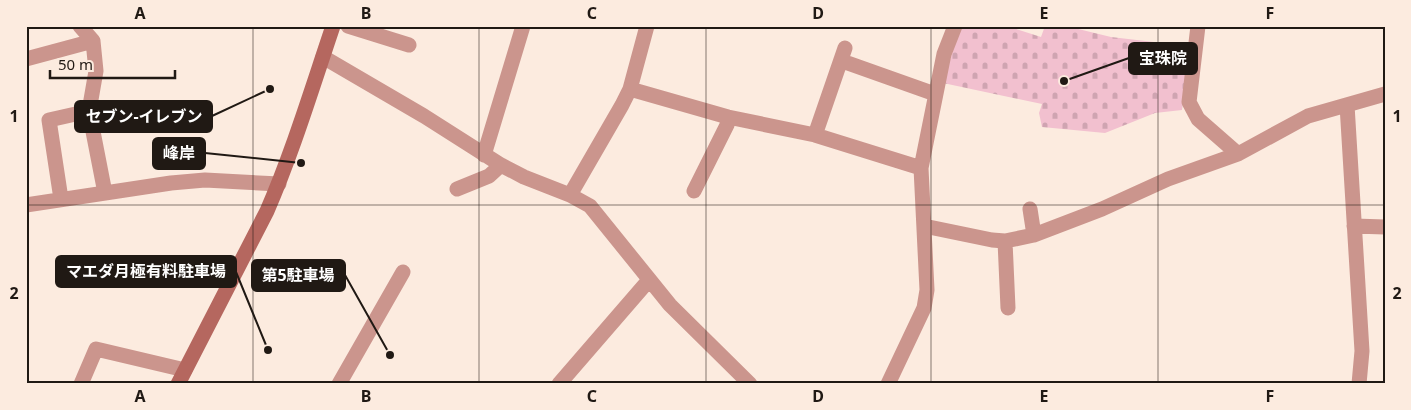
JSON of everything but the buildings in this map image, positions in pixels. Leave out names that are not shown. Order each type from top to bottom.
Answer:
[{"type":"street","points":[[80,26],[92,41],[96,71],[89,111],[104,193]]},
{"type":"street","points":[[81,384],[96,349],[182,377],[279,184],[293,148],[333,26]]},
{"type":"street","points":[[348,26],[409,45]]},
{"type":"street","points":[[484,155],[523,26]]},
{"type":"street","points":[[570,195],[630,89],[647,26]]},
{"type":"street","points":[[888,384],[924,308],[928,290],[921,168],[944,54],[955,26]]},
{"type":"street","points":[[1198,26],[1189,102],[1198,119],[1238,154]]},
{"type":"street","points":[[26,59],[92,41]]},
{"type":"street","points":[[815,135],[844,54],[935,94]]},
{"type":"street","points":[[322,57],[424,116],[501,165],[524,177],[570,195],[590,206],[670,305],[750,384]]},
{"type":"street","points":[[630,89],[728,117],[815,135],[921,168]]},
{"type":"street","points":[[924,226],[992,240],[1005,241],[1034,235],[1102,209],[1168,179],[1238,154],[1308,116],[1385,94]]},
{"type":"street","points":[[1348,105],[1362,351],[1359,384]]},
{"type":"street","points":[[61,199],[49,120],[89,111]]},
{"type":"street","points":[[694,191],[727,126],[728,117]]},
{"type":"street","points":[[457,189],[489,176],[501,165]]},
{"type":"street","points":[[26,205],[171,182],[205,180],[279,184]]},
{"type":"street","points":[[1030,209],[1034,235]]},
{"type":"street","points":[[1354,226],[1385,227]]},
{"type":"street","points":[[1005,241],[1008,308]]},
{"type":"street","points":[[339,384],[403,272]]},
{"type":"street","points":[[559,384],[649,280]]},
{"type":"green space","points":[[960,26],[1007,26],[1041,37],[1045,26],[1066,26],[1111,37],[1154,42],[1154,47],[1188,52],[1182,110],[1155,113],[1105,133],[1042,127],[1039,113],[1042,104],[943,83]]},
{"type":"place","name":"宝珠院","points":[[1064,81]]},
{"type":"place","name":"セブン-イレブン","points":[[270,89]]},
{"type":"place","name":"峰岸","points":[[301,163]]},
{"type":"place","name":"マエダ月極有料駐車場","points":[[268,350]]},
{"type":"place","name":"第5駐車場","points":[[390,355]]}]
